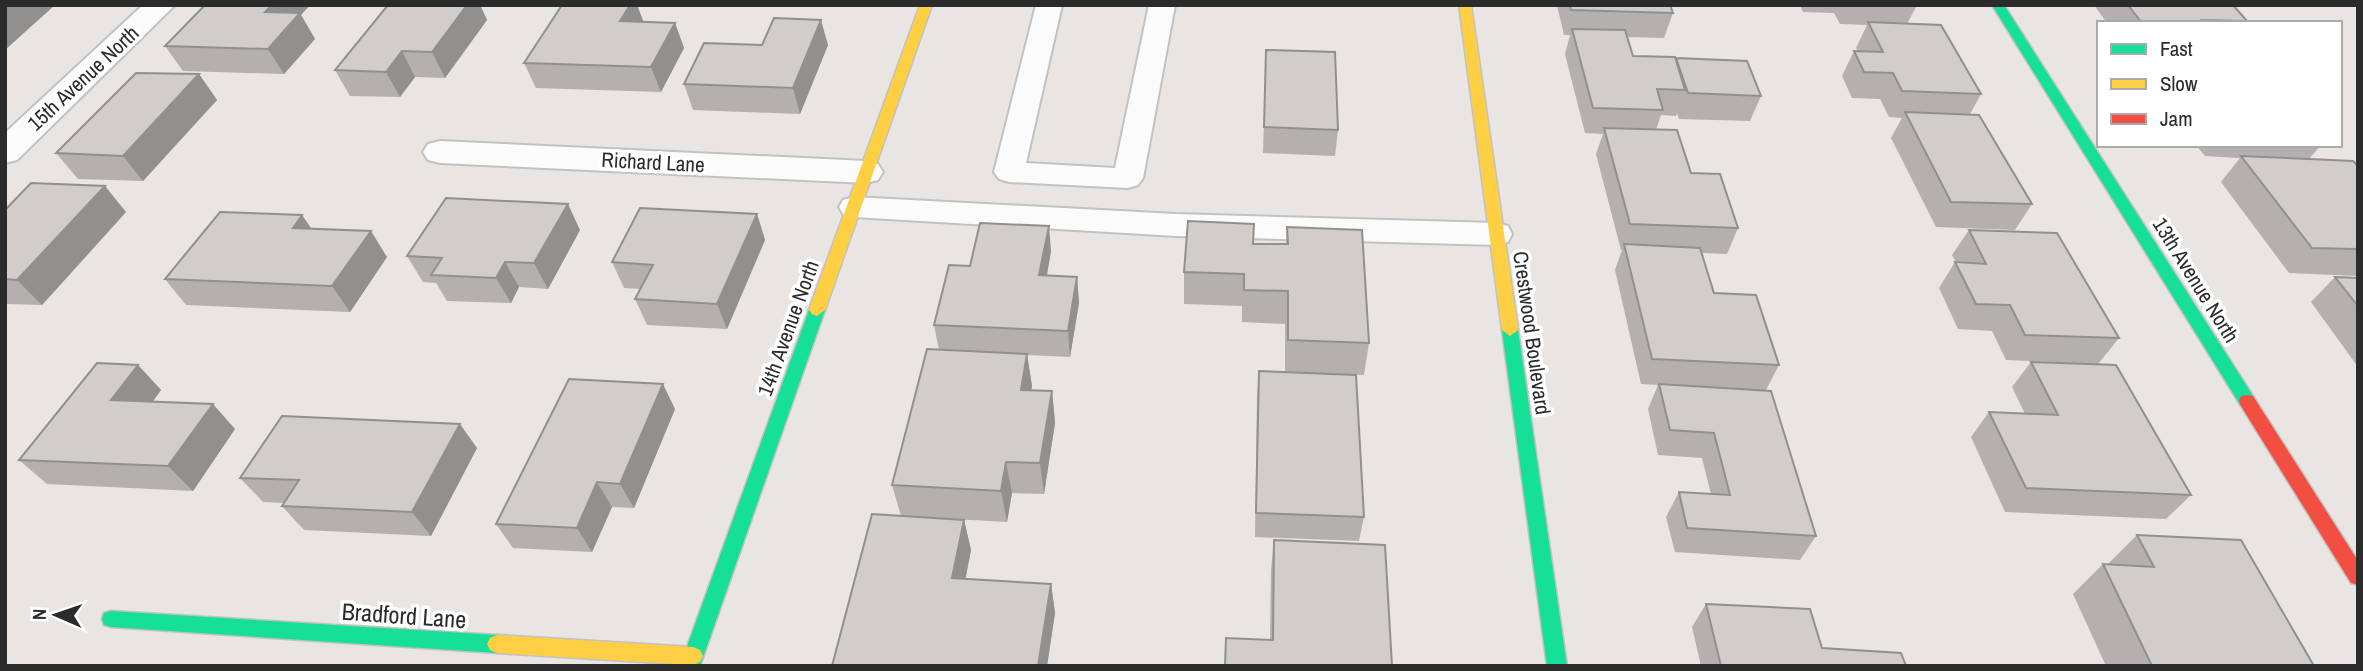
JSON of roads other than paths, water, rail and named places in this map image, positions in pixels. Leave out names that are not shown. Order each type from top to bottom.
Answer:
[{"type":"street","name":"15th Avenue North","points":[[5,152],[160,5]]},
{"type":"street","name":"14th Avenue North","points":[[691,661],[926,5]]},
{"type":"street","name":"Crestwood Boulevard","points":[[1465,5],[1557,666]]},
{"type":"street","name":"13th Avenue North","points":[[1998,5],[2358,577]]},
{"type":"street","name":"Richard Lane","points":[[440,152],[866,172]]},
{"type":"street","name":"Bradford Lane","points":[[111,619],[691,661]]},
{"type":"lane","points":[[1049,5],[1009,172],[1128,178],[1162,5]]},
{"type":"lane","points":[[854,207],[1176,225],[1497,234]]}]
